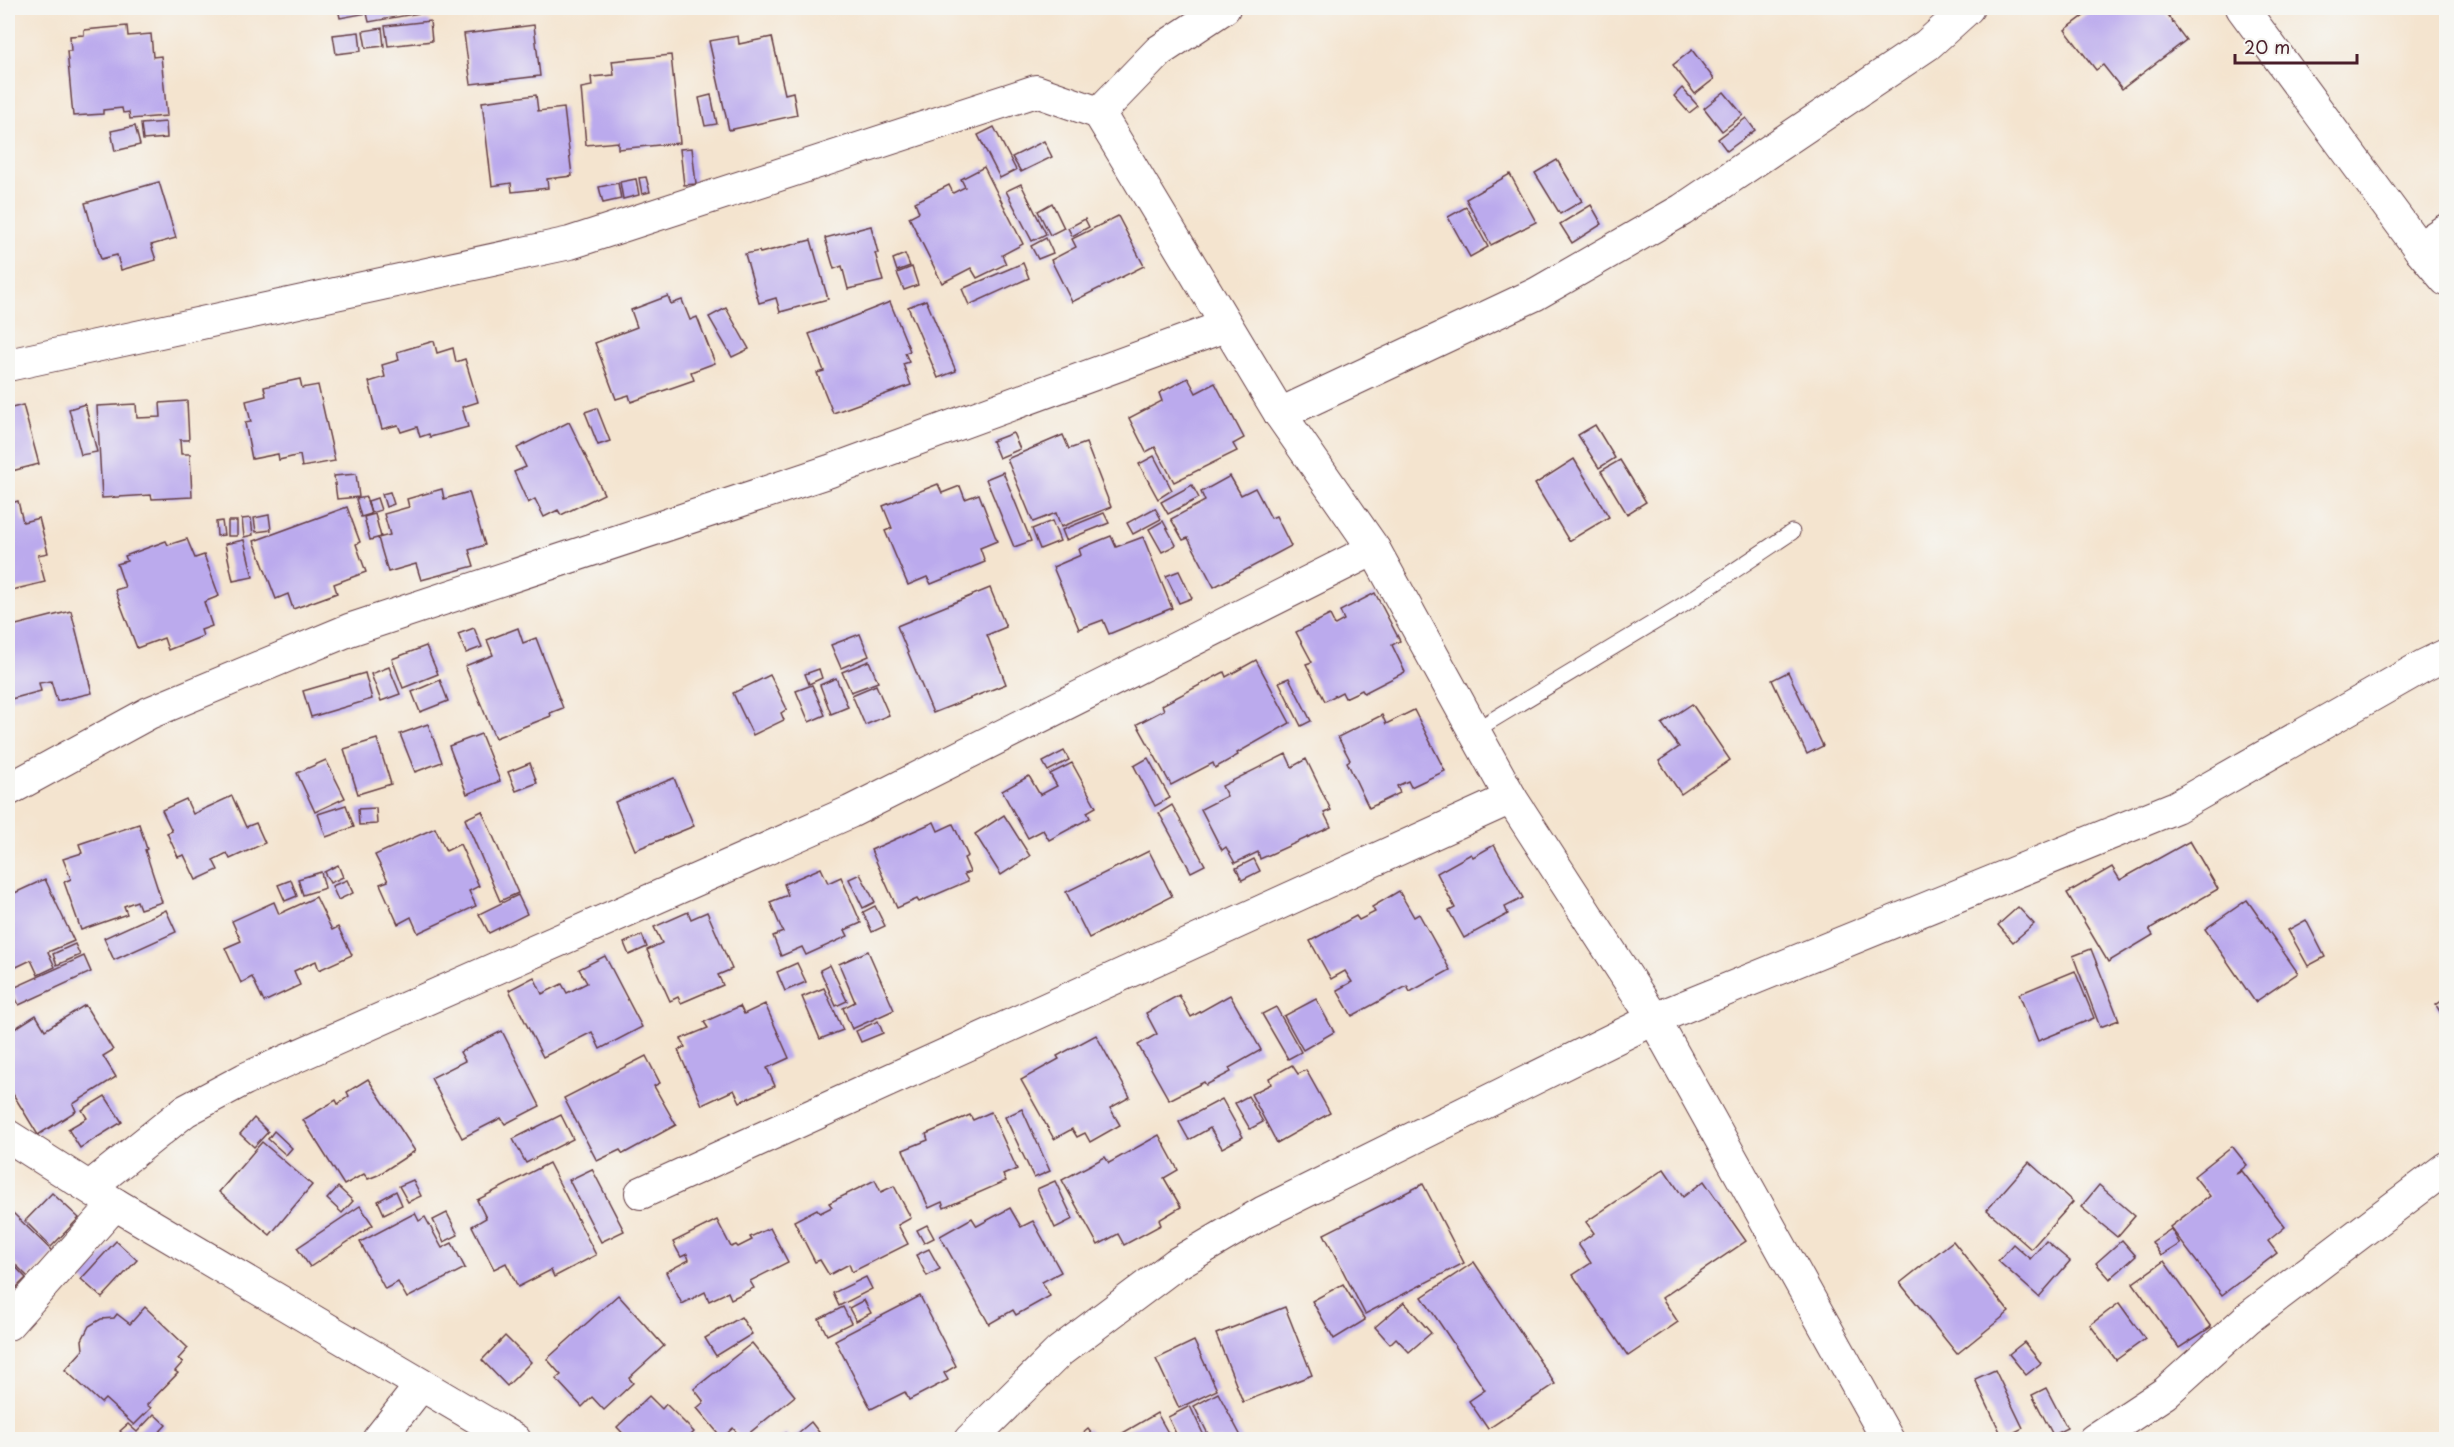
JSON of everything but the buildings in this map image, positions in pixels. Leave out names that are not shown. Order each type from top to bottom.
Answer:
[{"type":"street","points":[[1099,113],[1159,51],[1224,8]]},
{"type":"street","points":[[1280,414],[1536,294],[1683,210],[1927,45],[1968,8]]},
{"type":"street","points":[[2242,8],[2419,248],[2446,280]]},
{"type":"street","points":[[8,365],[570,243],[1036,91],[1099,113],[1280,414],[1374,549],[1511,798],[1654,1019],[1888,1440]]},
{"type":"street","points":[[2419,248],[2446,230]]},
{"type":"street","points":[[8,789],[149,713],[349,630],[830,471],[1226,326]]},
{"type":"street","points":[[8,1324],[103,1195],[185,1111],[245,1078],[849,812],[1374,549]]},
{"type":"street","points":[[970,1440],[1060,1351],[1176,1263],[1264,1212],[1654,1019],[2176,807],[2446,655]]},
{"type":"street","points":[[640,1193],[1511,798]]},
{"type":"street","points":[[8,1136],[515,1440]]},
{"type":"street","points":[[2094,1440],[2165,1394],[2248,1318],[2446,1168]]},
{"type":"street","points":[[378,1440],[422,1385]]},
{"type":"lane","points":[[1474,731],[1683,605],[1792,532]]}]
